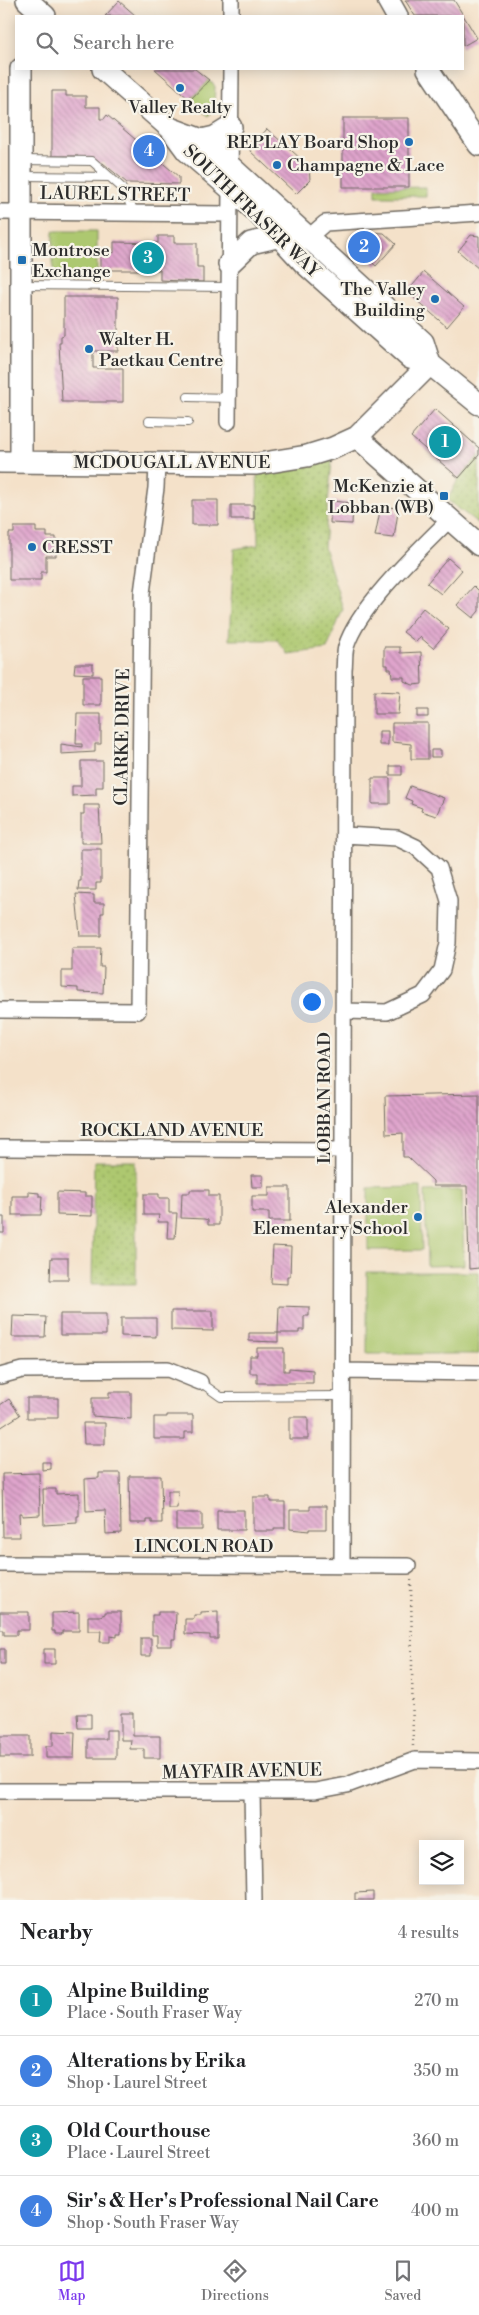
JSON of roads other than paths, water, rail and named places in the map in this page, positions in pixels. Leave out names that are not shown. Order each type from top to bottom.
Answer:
[{"type":"street","points":[[21,15],[22,0]]},
{"type":"street","points":[[28,0],[44,15]]},
{"type":"street","points":[[231,0],[231,15]]},
{"type":"street","points":[[388,0],[396,15]]},
{"type":"street","points":[[10,462],[21,286],[10,212],[21,168],[21,70]]},
{"type":"street","name":"SOUTH FRASER WAY","points":[[103,70],[170,128],[187,152],[281,236],[304,263],[410,358],[430,364],[479,404]]},
{"type":"street","points":[[228,422],[231,70]]},
{"type":"street","points":[[429,70],[479,145]]},
{"type":"street","name":"SOUTH FRASER WAY","points":[[170,128],[202,140],[309,237],[423,342],[430,364]]},
{"type":"street","points":[[202,140],[215,137],[230,128]]},
{"type":"street","name":"LAUREL STREET","points":[[10,212],[229,214]]},
{"type":"street","points":[[309,237],[325,223],[479,213]]},
{"type":"street","points":[[229,264],[251,243],[281,236]]},
{"type":"street","name":"MCDOUGALL AVENUE","points":[[10,462],[157,464],[278,462],[307,456],[333,448],[357,436],[430,364]]},
{"type":"street","points":[[357,436],[479,545]]},
{"type":"street","name":"CLARKE DRIVE","points":[[0,1010],[138,1011],[142,593],[156,486],[157,464]]},
{"type":"street","name":"LOBBAN ROAD","points":[[342,1565],[344,670],[346,648],[362,615],[374,600],[450,519]]},
{"type":"street","points":[[343,1011],[387,1012],[423,995],[442,970],[448,943],[448,901],[438,868],[416,847],[397,838],[344,835]]},
{"type":"street","name":"ROCKLAND AVENUE","points":[[0,1148],[343,1150]]},
{"type":"street","points":[[0,1376],[22,1370],[168,1369],[200,1382]]},
{"type":"street","points":[[342,1371],[479,1373]]},
{"type":"street","name":"LINCOLN ROAD","points":[[0,1564],[408,1566]]},
{"type":"street","name":"MAYFAIR AVENUE","points":[[0,1791],[331,1789],[415,1760],[479,1761]]},
{"type":"street","points":[[252,1790],[254,1900]]},
{"type":"lane","points":[[21,168],[92,161],[121,187],[135,213]]},
{"type":"lane","points":[[21,168],[110,177]]},
{"type":"lane","points":[[21,286],[229,287]]},
{"type":"lane","points":[[188,397],[228,398]]},
{"type":"lane","points":[[148,421],[188,422]]},
{"type":"lane","points":[[200,1382],[222,1396],[341,1396]]},
{"type":"place","name":"Valley Realty","points":[[180,88]]},
{"type":"place","name":"REPLAY Board Shop","points":[[409,142]]},
{"type":"place","name":"Sir's & Her's Professional Nail Care","points":[[149,151]]},
{"type":"place","name":"Champagne & Lace","points":[[277,165]]},
{"type":"place","name":"Alterations by Erika","points":[[364,247]]},
{"type":"place","name":"Old Courthouse","points":[[148,258]]},
{"type":"place","name":"Montrose Exchange","points":[[22,260]]},
{"type":"place","name":"The Valley Building","points":[[435,299]]},
{"type":"place","name":"Walter H. Paetkau Centre","points":[[89,349]]},
{"type":"place","name":"Alpine Building","points":[[445,442]]},
{"type":"place","name":"McKenzie at Lobban (WB)","points":[[444,496]]},
{"type":"place","name":"CRESST","points":[[32,547]]},
{"type":"place","name":"Alexander Elementary School","points":[[418,1217]]}]
